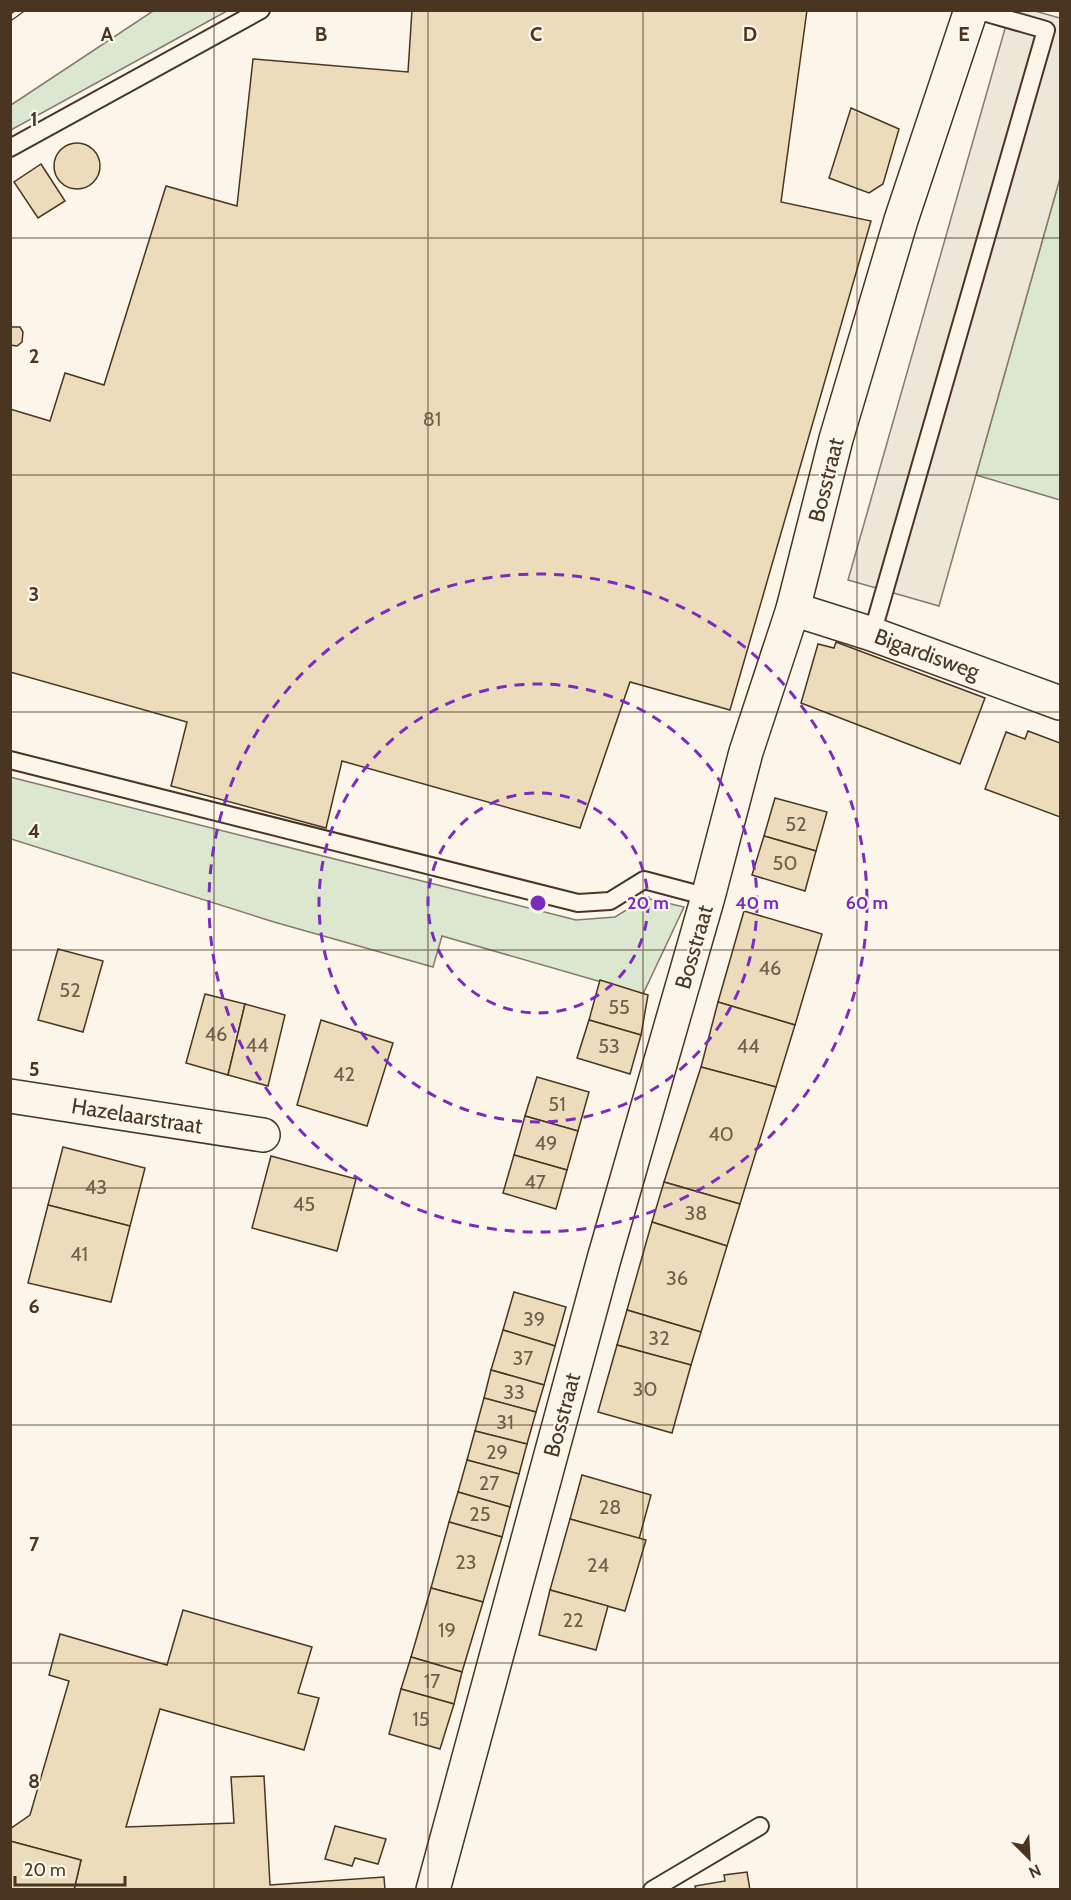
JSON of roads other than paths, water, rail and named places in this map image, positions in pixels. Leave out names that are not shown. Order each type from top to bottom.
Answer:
[{"type":"street","name":"Bosstraat","points":[[433,1890],[604,1259],[708,897],[746,752],[793,609],[836,439],[901,220],[973,10]]},
{"type":"street","name":"Bigardisweg","points":[[793,609],[872,634],[1060,702]]},
{"type":"street","name":"Hazelaarstraat","points":[[10,1096],[263,1135]]},
{"type":"lane","points":[[10,148],[261,10]]},
{"type":"lane","points":[[872,634],[1046,30],[973,10]]},
{"type":"lane","points":[[10,760],[578,903],[610,900],[644,880],[708,897]]},
{"type":"lane","points":[[652,1890],[760,1826]]},
{"type":"railway","points":[[10,18],[21,10]]}]
